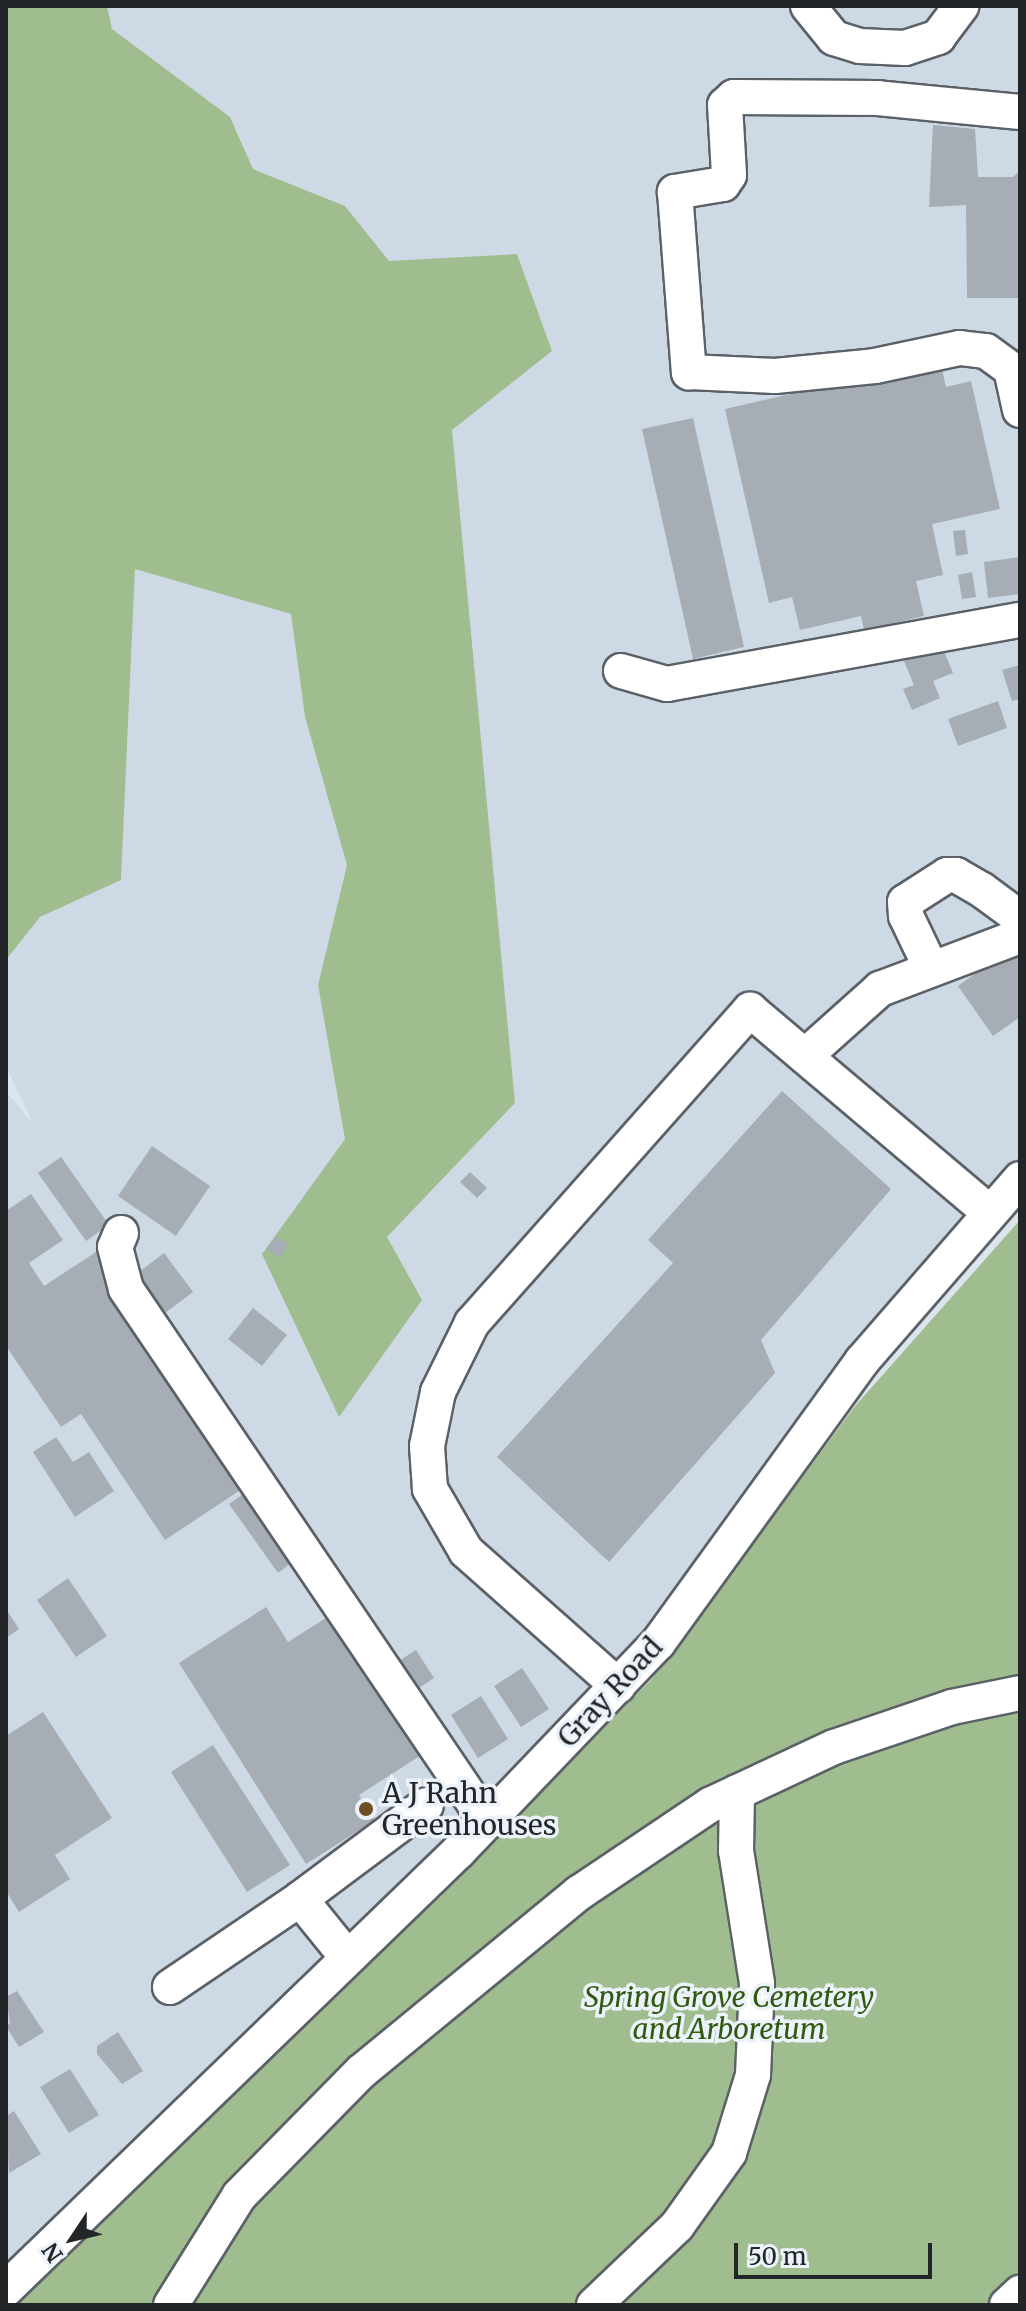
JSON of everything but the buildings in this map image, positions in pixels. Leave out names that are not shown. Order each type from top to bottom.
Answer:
[{"type":"street","points":[[808,6],[834,38],[860,46],[905,48],[938,37],[961,6]]},
{"type":"street","points":[[1020,112],[878,98],[734,97],[725,105],[729,175],[723,184],[675,192],[689,372],[775,376],[973,349],[1002,358],[1011,369],[1020,410]]},
{"type":"street","points":[[621,671],[667,684],[1020,620]]},
{"type":"street","points":[[930,966],[906,916],[905,902],[947,875],[969,882],[1020,918]]},
{"type":"street","points":[[805,1056],[880,989],[930,966],[1020,936]]},
{"type":"street","points":[[618,1686],[466,1551],[448,1526],[430,1489],[427,1446],[438,1392],[472,1323],[750,1010],[990,1213]]},
{"type":"street","name":"Gray Road","points":[[6,2289],[487,1822],[658,1643],[862,1361],[1020,1179]]},
{"type":"street","points":[[121,1233],[115,1247],[126,1289],[487,1822]]},
{"type":"street","points":[[171,2305],[239,2196],[362,2071],[579,1893],[737,1792],[834,1747],[952,1707],[1020,1693]]},
{"type":"street","points":[[594,2305],[677,2226],[729,2153],[753,2075],[757,1983],[736,1851],[737,1792]]},
{"type":"street","points":[[170,1987],[300,1899],[426,1805]]},
{"type":"street","points":[[300,1899],[347,1957]]},
{"type":"street","points":[[1007,2305],[1020,2293]]},
{"type":"shaded area","points":[[107,6],[1020,6],[1020,1179],[658,1644],[6,2289],[6,1091],[33,1124],[6,1066],[6,960],[40,917],[121,880],[135,568],[291,614],[305,718],[347,865],[318,985],[345,1139],[262,1254],[387,1237],[515,1103],[451,429],[552,351],[517,254],[389,262],[345,206],[253,169],[230,117],[111,29]]},
{"type":"green space","points":[[6,6],[107,6],[112,29],[230,117],[253,169],[345,206],[389,261],[517,254],[552,351],[452,430],[515,1103],[387,1237],[422,1300],[339,1417],[262,1254],[345,1139],[318,985],[347,865],[305,717],[291,614],[135,569],[121,880],[40,917],[6,960]]},
{"type":"green space","name":"Spring Grove Cemetery and Arboretum","points":[[1020,1220],[1020,2305],[15,2305],[650,1681],[856,1405]]},
{"type":"place","name":"A J Rahn Greenhouses","points":[[366,1809]]}]
